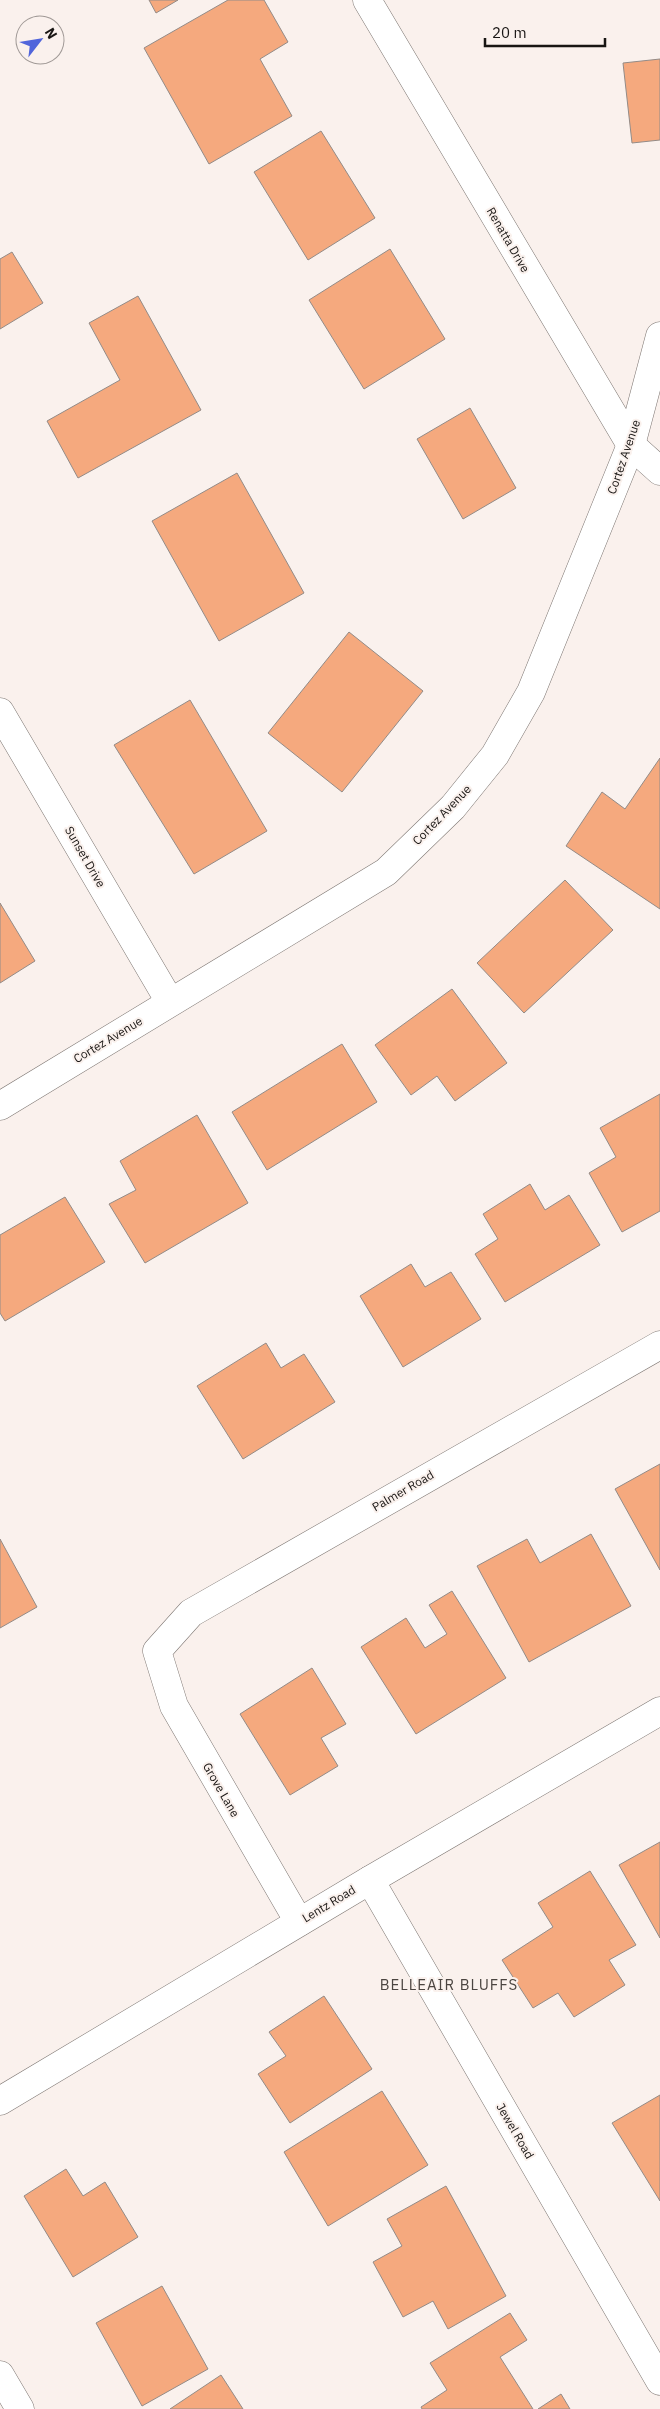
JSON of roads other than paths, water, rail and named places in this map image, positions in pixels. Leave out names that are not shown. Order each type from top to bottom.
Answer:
[{"type":"street","name":"Renatta Drive","points":[[367,0],[631,445],[660,471]]},
{"type":"street","name":"Cortez Avenue","points":[[0,1106],[386,872],[459,800],[495,755],[531,692],[631,445],[660,336]]},
{"type":"street","name":"Sunset Drive","points":[[0,712],[170,1002]]},
{"type":"street","name":"Palmer Road","points":[[158,1651],[191,1613],[660,1345]]},
{"type":"street","name":"Grove Lane","points":[[158,1651],[174,1706],[299,1922]]},
{"type":"street","name":"Lentz Road","points":[[0,2101],[299,1922],[660,1710]]},
{"type":"street","name":"Jewel Road","points":[[370,1880],[659,2378]]},
{"type":"street","points":[[0,2375],[20,2409]]},
{"type":"district","name":"BELLEAIR BLUFFS","points":[[449,1985]]}]
